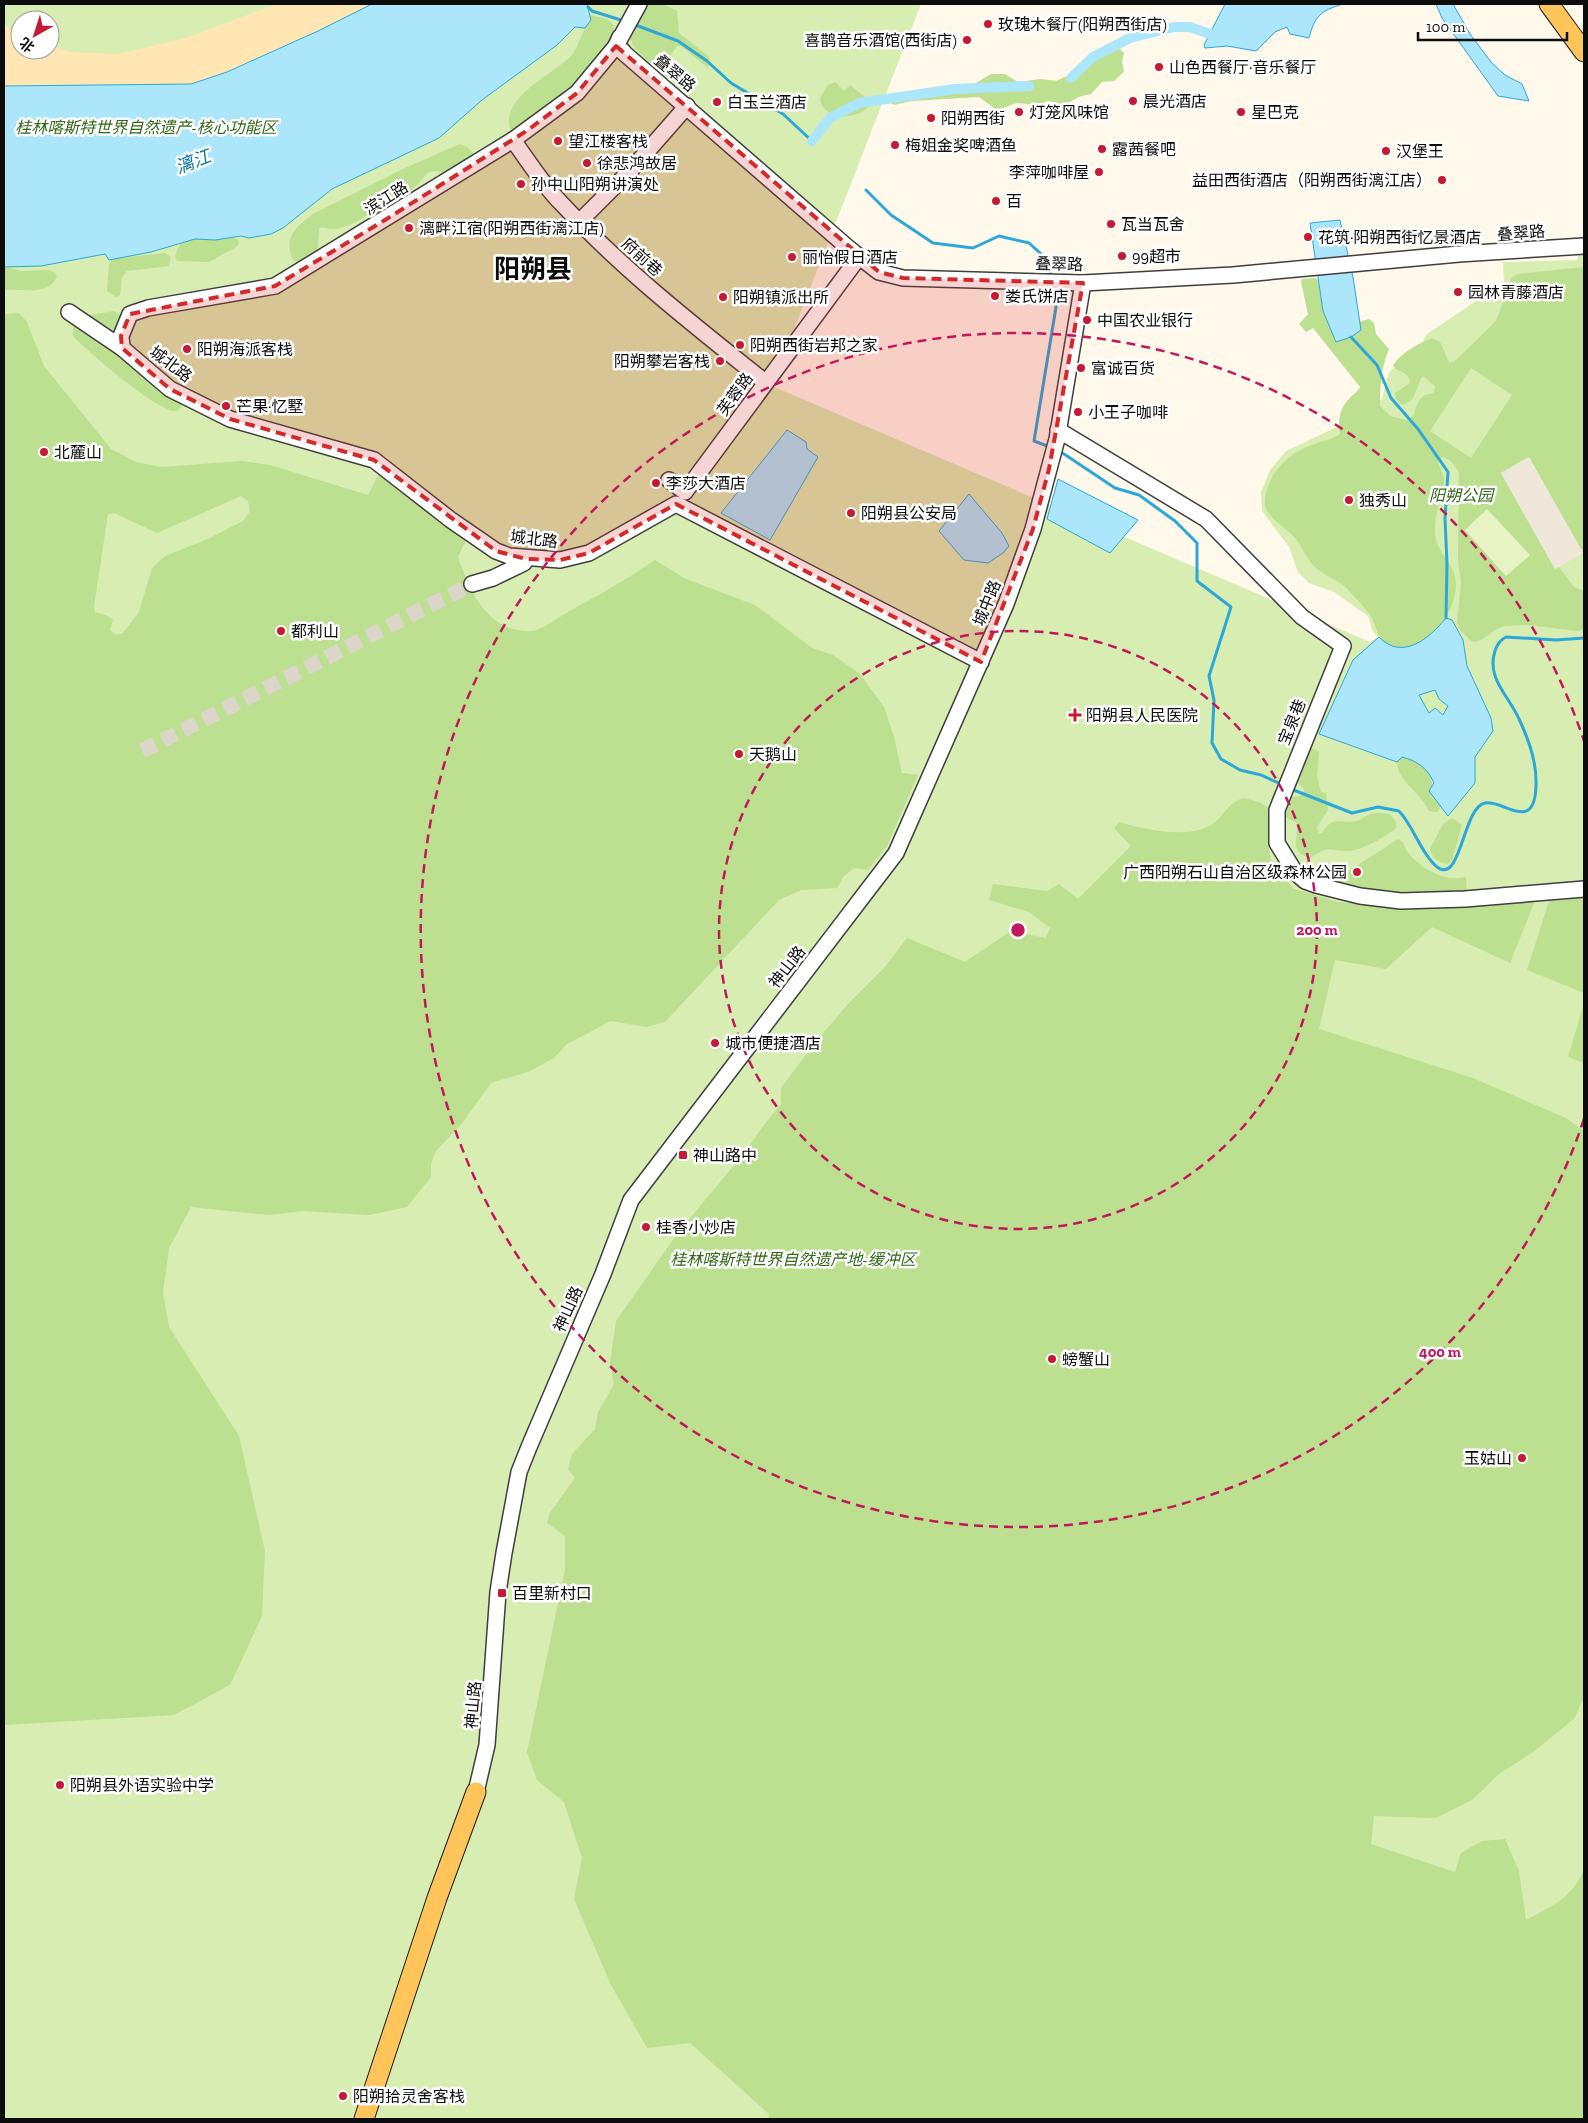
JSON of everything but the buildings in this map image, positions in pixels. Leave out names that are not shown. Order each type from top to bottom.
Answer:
[{"type":"main road","points":[[1549,4],[1584,52]]},
{"type":"main road","points":[[1561,4],[1584,36]]},
{"type":"main road","points":[[364,2119],[430,1916],[476,1792]]},
{"type":"street","points":[[639,4],[616,46],[859,257],[681,498]]},
{"type":"street","name":"滨江路","points":[[122,348],[121,336],[130,314],[148,308],[274,286],[513,140],[577,93],[616,46],[627,17]]},
{"type":"street","name":"叠翠路","points":[[616,46],[859,257],[879,272],[903,278],[1083,283],[1309,270],[1459,254],[1584,246]]},
{"type":"street","points":[[579,222],[630,171],[686,106]]},
{"type":"street","name":"府前巷","points":[[513,140],[550,190],[579,222],[642,280],[766,382]]},
{"type":"street","name":"芙蓉路","points":[[681,498],[859,257]]},
{"type":"street","name":"城中路","points":[[854,909],[896,853],[1006,604],[1033,529],[1049,469],[1057,434],[1083,283]]},
{"type":"street","name":"城北路","points":[[69,312],[122,348],[170,389],[230,419],[374,460],[451,520],[496,551],[526,559],[560,560],[589,554],[681,498]]},
{"type":"street","name":"宝泉巷","points":[[1057,434],[1206,519],[1302,617],[1343,646],[1276,810],[1277,843],[1288,862],[1305,881],[1360,896],[1401,901],[1430,901],[1584,889]]},
{"type":"street","points":[[669,480],[681,498],[981,662]]},
{"type":"street","points":[[472,584],[493,578],[524,563],[526,559]]},
{"type":"street","name":"神山路","points":[[476,1792],[488,1736],[498,1592],[520,1472],[632,1200],[854,909]]},
{"type":"highlighted area","points":[[616,46],[879,272],[903,278],[1083,283],[1049,469],[1033,529],[981,662],[676,504],[589,553],[560,560],[526,559],[496,551],[374,460],[230,419],[170,389],[122,348],[121,336],[130,314],[275,286],[385,220],[528,130],[577,93]]},
{"type":"green space","name":"桂林喀斯特世界自然遗产地-缓冲区","points":[[4,4],[921,4],[772,386],[1370,642],[1378,637],[1373,632],[1368,616],[1334,592],[1309,583],[1298,572],[1289,547],[1262,511],[1261,492],[1270,470],[1286,451],[1358,417],[1382,399],[1389,372],[1418,350],[1427,334],[1504,282],[1503,262],[1577,260],[1579,254],[1584,255],[1584,2119],[4,2119]]},
{"type":"green space","points":[[646,4],[663,4],[677,11],[679,33],[708,56],[710,60],[708,68],[681,46],[677,46],[669,57],[660,63],[655,64],[645,58],[633,45],[631,30]]},
{"type":"green space","points":[[590,15],[607,19],[614,25],[610,42],[602,58],[575,88],[513,135],[509,123],[511,111],[518,100],[527,90],[570,57],[591,20]]},
{"type":"green space","points":[[1113,43],[1124,53],[1122,61],[1124,72],[1114,81],[1102,82],[1091,94],[1078,97],[1065,105],[1048,101],[1038,105],[1017,103],[1000,109],[994,108],[979,97],[912,101],[894,105],[891,103],[949,92],[974,84],[991,74],[1005,74],[1018,82],[1041,79],[1056,81],[1067,76],[1085,60]]},
{"type":"green space","points":[[835,82],[844,91],[850,85],[865,97],[869,106],[863,111],[848,116],[840,116],[826,110],[820,98],[828,85]]},
{"type":"green space","points":[[460,144],[467,147],[475,155],[450,174],[429,172],[409,192],[398,190],[362,219],[345,227],[335,229],[319,228],[318,247],[315,254],[300,263],[293,260],[290,252],[290,239],[301,223],[313,214],[405,168]]},
{"type":"green space","points":[[232,237],[238,240],[239,244],[209,262],[177,261],[175,256],[180,244],[195,239]]},
{"type":"green space","points":[[165,253],[171,257],[169,266],[127,271],[122,278],[120,295],[116,297],[107,291],[109,265],[112,259]]},
{"type":"green space","points":[[4,267],[21,271],[50,270],[57,277],[53,283],[41,289],[4,290]]},
{"type":"green space","name":"阳朔公园","points":[[1584,267],[1584,549],[1581,549],[1529,457],[1501,473],[1555,569],[1559,567],[1574,587],[1584,591],[1584,629],[1578,631],[1533,626],[1506,626],[1497,629],[1481,640],[1472,642],[1460,630],[1457,623],[1461,583],[1458,560],[1459,472],[1450,460],[1442,457],[1438,461],[1444,482],[1435,524],[1436,537],[1439,547],[1453,571],[1456,590],[1447,616],[1427,637],[1407,648],[1392,647],[1383,641],[1370,616],[1359,601],[1344,586],[1313,565],[1296,539],[1271,516],[1265,505],[1270,480],[1288,458],[1295,453],[1340,434],[1339,420],[1341,411],[1350,397],[1360,387],[1313,328],[1306,332],[1299,324],[1308,314],[1302,279],[1315,278],[1318,280],[1323,311],[1351,337],[1360,330],[1359,322],[1369,319],[1374,323],[1376,334],[1389,349],[1381,377],[1380,406],[1390,416],[1406,420],[1413,416],[1419,400],[1425,395],[1434,393],[1435,386],[1423,376],[1414,397],[1402,405],[1396,399],[1395,393],[1410,383],[1410,379],[1393,366],[1396,362],[1410,349],[1432,338],[1440,342],[1449,362],[1454,362],[1496,321],[1512,277],[1518,274]],"holes":[[[1471,368],[1512,395],[1471,458],[1430,431]],[[1465,530],[1530,555],[1506,576]]]},
{"type":"green space","points":[[114,311],[122,317],[114,351],[181,401],[182,406],[177,411],[168,409],[140,393],[73,336],[73,328],[76,324],[90,321],[90,315]]},
{"type":"green space","points":[[19,313],[27,322],[44,366],[111,449],[136,462],[162,467],[242,461],[270,465],[368,495],[380,472],[466,540],[458,557],[469,584],[483,608],[492,618],[504,625],[517,630],[537,630],[615,586],[655,560],[686,579],[755,605],[812,648],[833,655],[860,674],[884,707],[894,737],[902,773],[918,775],[887,846],[868,870],[854,868],[844,876],[837,888],[801,890],[779,900],[665,1022],[646,1027],[611,1021],[567,1044],[554,1058],[528,1072],[491,1083],[463,1122],[436,1151],[431,1164],[431,1177],[407,1207],[369,1215],[303,1211],[269,1215],[191,1207],[169,1248],[163,1293],[169,1327],[239,1436],[265,1551],[262,1616],[230,1685],[174,1715],[4,1725],[4,314]],"holes":[[[241,496],[248,501],[250,511],[243,521],[208,539],[165,556],[152,568],[139,612],[123,633],[116,635],[110,630],[113,620],[108,616],[95,612],[94,607],[108,514],[114,513],[157,533]]]},
{"type":"green space","points":[[1487,509],[1530,555],[1506,576],[1465,530]]},
{"type":"green space","points":[[1310,748],[1319,751],[1317,777],[1321,792],[1326,793],[1328,810],[1317,827],[1319,833],[1322,833],[1333,822],[1356,821],[1365,816],[1378,813],[1390,814],[1396,822],[1396,828],[1386,836],[1365,847],[1351,851],[1328,849],[1310,858],[1300,854],[1296,847],[1297,823],[1283,816],[1282,803],[1290,797],[1300,796],[1304,792],[1303,787],[1295,781]]},
{"type":"green space","points":[[1402,757],[1414,761],[1427,771],[1441,806],[1437,812],[1429,811],[1401,776],[1397,762]]},
{"type":"green space","points":[[1243,798],[1259,802],[1269,808],[1268,836],[1270,856],[1273,865],[1294,889],[1338,902],[1391,907],[1537,896],[1510,963],[1432,927],[1386,969],[1335,960],[1319,1029],[1473,1078],[1566,1118],[1584,1131],[1584,1697],[1574,1719],[1533,1752],[1499,1774],[1472,1800],[1436,1818],[1374,1816],[1371,1844],[1455,1872],[1461,1853],[1482,1841],[1505,1839],[1519,1871],[1526,1920],[1552,1906],[1568,1894],[1580,1878],[1584,1868],[1584,2119],[768,2119],[769,2114],[690,2043],[647,2048],[611,1985],[574,1899],[582,1858],[564,1802],[537,1780],[527,1752],[565,1570],[565,1536],[547,1523],[549,1514],[575,1478],[568,1469],[572,1454],[595,1429],[598,1412],[614,1384],[610,1363],[616,1321],[677,1234],[745,1152],[781,1104],[781,1088],[814,1044],[847,1005],[884,968],[907,938],[965,962],[1011,931],[1046,938],[1050,928],[1029,912],[989,900],[993,884],[1047,891],[1059,884],[1078,899],[1131,846],[1114,828],[1119,822],[1166,832],[1190,832],[1211,825],[1229,807]]},
{"type":"green space","points":[[1452,818],[1462,825],[1452,860],[1448,864],[1436,859],[1430,849],[1443,824]]},
{"type":"green space","points":[[1398,839],[1418,863],[1433,873],[1450,878],[1466,877],[1467,893],[1400,897],[1339,884],[1339,879],[1344,874]]},
{"type":"green space","points":[[1584,898],[1584,993],[1527,970],[1549,901]]},
{"type":"green space","points":[[1584,1003],[1584,1061],[1581,1062],[1568,1057]]},
{"type":"sand","points":[[277,4],[372,4],[318,31],[227,72],[191,84],[4,86],[4,23],[10,29],[10,60],[60,60],[60,49],[70,52],[116,54],[183,39]]},
{"type":"shaded area","points":[[1529,457],[1583,553],[1555,569],[1501,473]]},
{"type":"water","name":"桂林喀斯特世界自然遗产-核心功能区","points":[[372,4],[587,4],[591,20],[585,28],[575,27],[557,45],[482,100],[439,138],[332,189],[283,228],[271,234],[249,238],[241,236],[215,240],[195,239],[151,252],[109,260],[105,254],[41,266],[4,267],[4,86],[191,84],[227,72],[318,31]]},
{"type":"water","points":[[1225,4],[1343,4],[1329,9],[1316,19],[1309,38],[1290,34],[1287,27],[1275,32],[1256,51],[1227,46],[1205,48],[1204,45]]},
{"type":"water","points":[[1436,4],[1453,4],[1470,34],[1491,62],[1505,75],[1522,84],[1529,101],[1498,96],[1442,18]]},
{"type":"water","points":[[1340,220],[1353,277],[1361,330],[1351,337],[1336,342],[1323,311],[1310,223]]},
{"type":"water","points":[[787,430],[806,442],[807,449],[818,457],[770,540],[721,513]]},
{"type":"water","points":[[1058,479],[1138,520],[1110,553],[1047,519]]},
{"type":"water","points":[[969,494],[1002,533],[1009,546],[1003,553],[988,563],[964,560],[939,531]]},
{"type":"water","points":[[1446,618],[1452,620],[1463,640],[1467,666],[1491,718],[1493,731],[1475,757],[1475,783],[1448,816],[1429,791],[1434,783],[1432,778],[1418,763],[1402,757],[1397,762],[1319,734],[1353,660],[1379,637],[1388,644],[1406,647],[1423,640]],"holes":[[[1435,690],[1439,699],[1448,706],[1443,715],[1435,708],[1429,713],[1419,695]]]},
{"type":"waterway","points":[[588,7],[592,11],[624,21]]},
{"type":"waterway","points":[[633,24],[678,41],[707,61],[731,83],[783,114],[812,141]]},
{"type":"waterway","points":[[1071,78],[1093,57],[1130,38],[1174,27],[1190,27],[1210,34]]},
{"type":"waterway","points":[[812,141],[830,118],[859,103],[955,89],[1029,86]]},
{"type":"waterway","points":[[866,190],[891,215],[933,243],[973,248],[999,236],[1029,243],[1050,262],[1050,279]]},
{"type":"waterway","points":[[1050,288],[1056,307],[1034,441],[1050,447]]},
{"type":"waterway","points":[[1351,337],[1377,365],[1391,398],[1418,429],[1448,472],[1445,519],[1447,564],[1446,618]]},
{"type":"waterway","points":[[1058,450],[1115,488],[1139,495],[1175,521],[1197,543],[1197,581],[1231,607],[1209,676],[1214,700],[1212,743],[1221,759],[1240,770],[1261,775],[1283,785]]},
{"type":"waterway","points":[[1291,789],[1352,813],[1378,807],[1399,811],[1432,862],[1442,869],[1449,868],[1455,860],[1477,808],[1485,803],[1492,803],[1524,812],[1530,808],[1534,800],[1536,776],[1532,751],[1519,719],[1500,686],[1494,670],[1493,661],[1498,644],[1506,637],[1556,640],[1584,638]]},
{"type":"tunnel","points":[[142,751],[472,584]]},
{"type":"place","name":"玫瑰木餐厅(阳朔西街店)","points":[[988,24]]},
{"type":"place","name":"喜鹊音乐酒馆(西街店)","points":[[967,40]]},
{"type":"place","name":"山色西餐厅·音乐餐厅","points":[[1159,67]]},
{"type":"place","name":"晨光酒店","points":[[1133,101]]},
{"type":"place","name":"白玉兰酒店","points":[[717,102]]},
{"type":"place","name":"灯笼风味馆","points":[[1019,112]]},
{"type":"place","name":"星巴克","points":[[1241,112]]},
{"type":"place","name":"阳朔西街","points":[[931,118]]},
{"type":"place","name":"望江楼客栈","points":[[558,141]]},
{"type":"place","name":"梅姐金奖啤酒鱼","points":[[895,145]]},
{"type":"place","name":"露茜餐吧","points":[[1102,149]]},
{"type":"place","name":"汉堡王","points":[[1386,151]]},
{"type":"place","name":"徐悲鸿故居","points":[[587,163]]},
{"type":"place","name":"李萍咖啡屋","points":[[1099,172]]},
{"type":"place","name":"益田西街酒店（阳朔西街漓江店）","points":[[1442,180]]},
{"type":"place","name":"孙中山阳朔讲演处","points":[[521,184]]},
{"type":"place","name":"百","points":[[996,201]]},
{"type":"place","name":"瓦当瓦舍","points":[[1111,224]]},
{"type":"place","name":"漓畔江宿(阳朔西街漓江店)","points":[[409,228]]},
{"type":"place","name":"花筑·阳朔西街忆景酒店","points":[[1308,237]]},
{"type":"place","name":"99超市","points":[[1122,256]]},
{"type":"place","name":"丽怡假日酒店","points":[[792,257]]},
{"type":"place","name":"园林青藤酒店","points":[[1458,292]]},
{"type":"place","name":"娄氏饼店","points":[[995,296]]},
{"type":"place","name":"阳朔镇派出所","points":[[723,297]]},
{"type":"place","name":"中国农业银行","points":[[1087,320]]},
{"type":"place","name":"阳朔西街岩邦之家","points":[[740,345]]},
{"type":"place","name":"阳朔海派客栈","points":[[187,349]]},
{"type":"place","name":"阳朔攀岩客栈","points":[[720,361]]},
{"type":"place","name":"富诚百货","points":[[1081,368]]},
{"type":"place","name":"芒果·忆墅","points":[[226,406]]},
{"type":"place","name":"小王子咖啡","points":[[1078,412]]},
{"type":"place","name":"北麓山","points":[[44,452]]},
{"type":"place","name":"李莎大酒店","points":[[656,483]]},
{"type":"place","name":"独秀山","points":[[1349,500]]},
{"type":"place","name":"阳朔县公安局","points":[[851,513]]},
{"type":"place","name":"都利山","points":[[281,631]]},
{"type":"place","name":"阳朔县人民医院","points":[[1075,715]]},
{"type":"place","name":"天鹅山","points":[[739,754]]},
{"type":"place","name":"广西阳朔石山自治区级森林公园","points":[[1357,872]]},
{"type":"place","name":"城市便捷酒店","points":[[715,1043]]},
{"type":"place","name":"神山路中","points":[[683,1155]]},
{"type":"place","name":"桂香小炒店","points":[[646,1227]]},
{"type":"place","name":"螃蟹山","points":[[1052,1359]]},
{"type":"place","name":"玉姑山","points":[[1522,1458]]},
{"type":"place","name":"百里新村口","points":[[502,1593]]},
{"type":"place","name":"阳朔县外语实验中学","points":[[60,1785]]},
{"type":"place","name":"阳朔拾灵舍客栈","points":[[343,2096]]},
{"type":"district","name":"阳朔县","points":[[533,269]]},
{"type":"water label","name":"漓江","points":[[193,162]]}]
